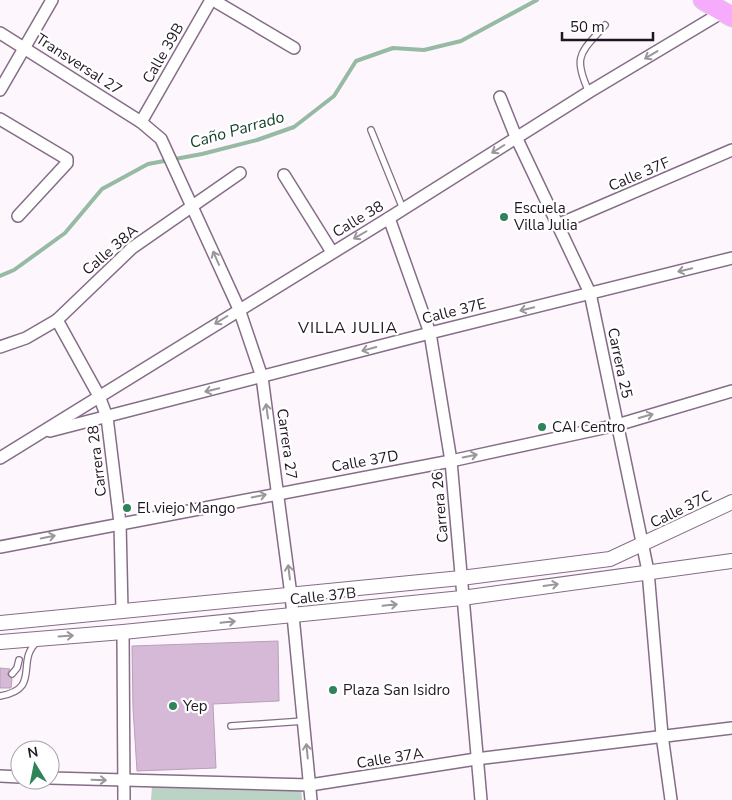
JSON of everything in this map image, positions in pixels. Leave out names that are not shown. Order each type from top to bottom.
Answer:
[{"type":"highway","points":[[703,0],[729,12]]},
{"type":"street","points":[[0,90],[52,0]]},
{"type":"street","points":[[212,0],[294,48]]},
{"type":"street","name":"Calle 39B","points":[[141,122],[212,0]]},
{"type":"street","name":"Calle 38","points":[[0,458],[589,92],[729,12]]},
{"type":"street","name":"Transversal 27","points":[[0,33],[24,46],[141,122]]},
{"type":"street","name":"Carrera 25","points":[[500,97],[516,137],[590,294],[648,571],[662,735],[671,800]]},
{"type":"street","points":[[0,120],[67,158],[67,164],[18,216]]},
{"type":"street","name":"Carrera 27","points":[[141,122],[161,139],[184,185],[239,309],[262,377],[279,492],[291,595],[311,800]]},
{"type":"street","name":"Calle 37F","points":[[558,225],[732,150]]},
{"type":"street","name":"Calle 38A","points":[[0,347],[26,338],[57,320],[132,248],[169,221],[194,207],[240,173]]},
{"type":"street","points":[[284,175],[332,252]]},
{"type":"street","name":"Carrera 26","points":[[389,218],[430,333],[451,461],[481,800]]},
{"type":"street","name":"Calle 37E","points":[[38,434],[430,333],[732,258]]},
{"type":"street","name":"Carrera 28","points":[[57,320],[99,396],[107,416],[120,523],[122,611]]},
{"type":"street","name":"Calle 37D","points":[[0,547],[279,492],[451,461],[617,424],[732,392]]},
{"type":"street","name":"Calle 37C","points":[[643,545],[732,502]]},
{"type":"street","name":"Calle 37B","points":[[0,623],[460,578],[610,559],[643,545]]},
{"type":"street","name":"Calle 37B","points":[[0,642],[21,643],[44,638],[293,616],[462,598],[732,561]]},
{"type":"street","name":"Calle 37B","points":[[546,567],[648,571]]},
{"type":"street","points":[[123,632],[124,800]]},
{"type":"street","name":"Calle 37A","points":[[60,778],[310,786],[476,759],[732,728]]},
{"type":"lane","points":[[589,92],[580,73],[578,62],[582,52],[605,25]]},
{"type":"lane","points":[[371,130],[403,209]]},
{"type":"lane","points":[[0,696],[16,692],[21,688],[25,682],[32,646],[44,638]]},
{"type":"lane","points":[[12,674],[17,668],[19,660]]},
{"type":"lane","points":[[232,726],[304,721]]},
{"type":"green space","points":[[152,786],[301,788],[302,800],[151,800]]},
{"type":"building","name":"Yep","points":[[278,641],[279,701],[213,704],[216,768],[137,771],[132,646]]},
{"type":"building","points":[[0,668],[10,669],[7,674],[12,679],[11,688],[0,688]]},
{"type":"waterway","name":"Caño Parrado","points":[[0,276],[14,270],[65,233],[102,189],[148,164],[202,154],[257,140],[294,127],[334,96],[356,61],[393,48],[424,50],[461,41],[537,0]]},
{"type":"place","name":"Escuela Villa Julia","points":[[504,217]]},
{"type":"place","name":"CAI Centro","points":[[542,427]]},
{"type":"place","name":"El viejo Mango","points":[[127,508]]},
{"type":"place","name":"Plaza San Isidro","points":[[333,690]]},
{"type":"place","name":"Yep","points":[[173,706]]},
{"type":"district","name":"VILLA JULIA","points":[[348,328]]}]
